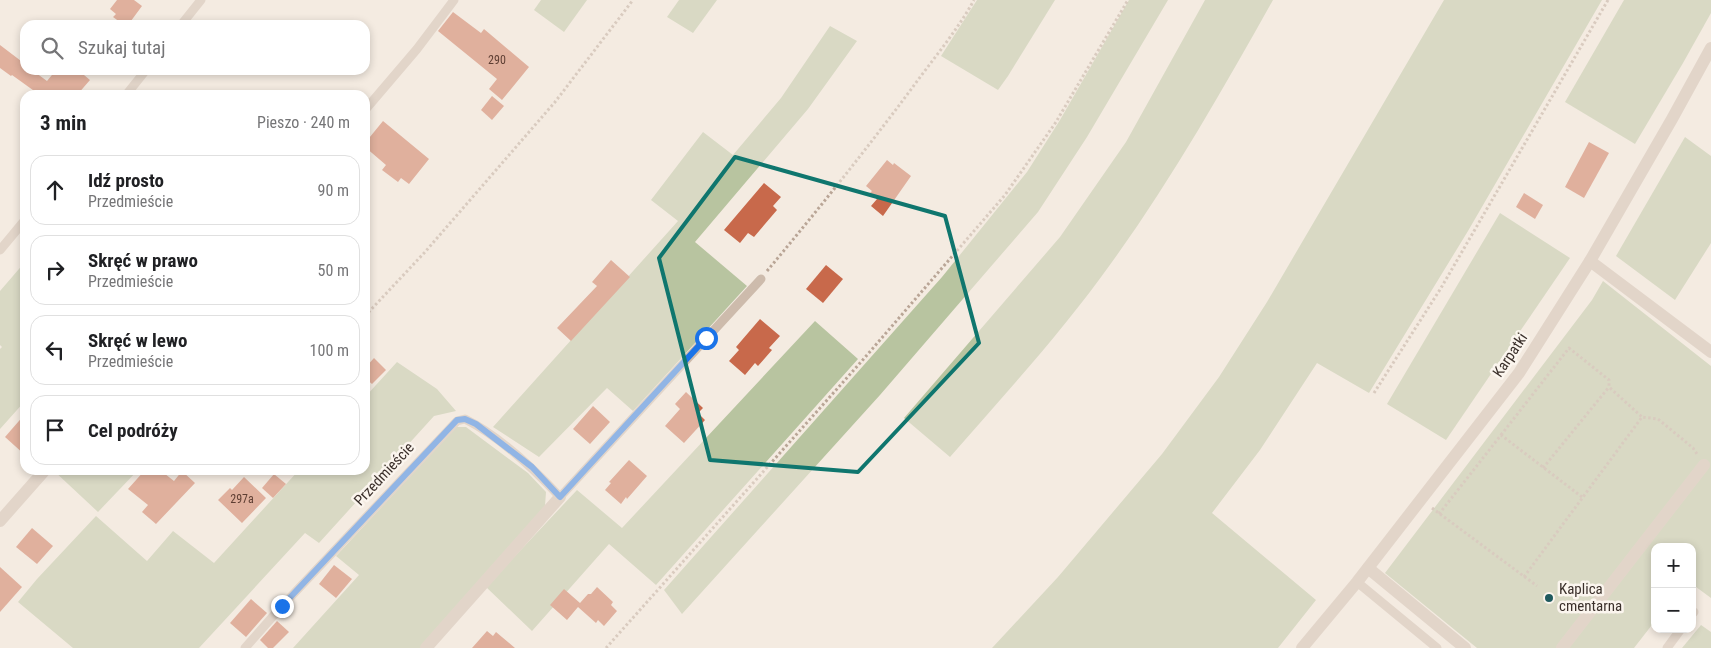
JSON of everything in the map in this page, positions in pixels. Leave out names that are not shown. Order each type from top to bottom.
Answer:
[{"type":"street","name":"Karpatki","points":[[1302,648],[1357,582],[1519,373],[1590,261],[1711,48]]},
{"type":"street","points":[[1590,261],[1711,352]]},
{"type":"street","points":[[1562,648],[1704,465]]},
{"type":"street","points":[[0,521],[41,475]]},
{"type":"street","points":[[426,648],[560,497]]},
{"type":"street","points":[[1368,568],[1465,648]]},
{"type":"lane","points":[[185,20],[201,0]]},
{"type":"lane","points":[[370,104],[454,0]]},
{"type":"lane","points":[[130,90],[142,75]]},
{"type":"lane","points":[[0,250],[20,226]]},
{"type":"lane","points":[[560,497],[760,279]]},
{"type":"lane","name":"Przedmieście","points":[[245,648],[282,606],[457,420],[465,419],[476,424],[532,467],[560,497]]},
{"type":"lane","points":[[1357,582],[1437,648]]},
{"type":"lane","points":[[1667,648],[1678,633]]},
{"type":"path","points":[[370,311],[425,252],[555,102],[633,0]]},
{"type":"path","points":[[760,279],[838,186],[938,54],[974,0]]},
{"type":"path","points":[[606,648],[854,370],[1005,195],[1056,122],[1128,0]]},
{"type":"path","points":[[1374,393],[1441,288],[1608,0]]},
{"type":"path","points":[[1440,514],[1569,348],[1609,380],[1609,387],[1543,468]]},
{"type":"path","points":[[1609,387],[1642,417],[1658,419],[1693,448],[1704,465]]},
{"type":"path","points":[[1524,577],[1642,417]]},
{"type":"path","points":[[1501,435],[1582,498]]},
{"type":"path","points":[[1429,506],[1537,586]]},
{"type":"highlighted area","points":[[735,157],[945,216],[979,343],[858,472],[710,460],[659,258]]},
{"type":"green space","points":[[541,0],[587,0],[564,32],[534,10]]},
{"type":"green space","points":[[679,0],[717,0],[693,33],[667,17]]},
{"type":"green space","points":[[977,0],[1055,0],[998,90],[941,56]]},
{"type":"green space","points":[[1129,0],[1168,0],[1087,137],[1038,212],[880,395],[682,614],[664,590],[942,277],[1027,172],[1060,120]]},
{"type":"green space","points":[[1205,0],[1273,0],[1216,100],[1134,231],[1093,288],[1054,337],[950,457],[904,418],[1060,237],[1126,142]]},
{"type":"green space","points":[[1444,0],[1602,0],[1468,231],[1369,393],[1317,363],[1260,450],[1212,513],[1316,600],[1278,648],[992,648],[1058,577],[1162,454],[1219,377],[1267,302]]},
{"type":"green space","points":[[1624,0],[1711,0],[1711,13],[1635,144],[1565,102]]},
{"type":"green space","points":[[830,26],[857,41],[808,109],[695,242],[747,286],[633,411],[607,388],[539,457],[493,427],[678,221],[651,200],[703,132],[733,155],[781,98]]},
{"type":"green space","points":[[1685,137],[1711,156],[1711,243],[1675,300],[1616,256]]},
{"type":"green space","points":[[1500,213],[1570,258],[1446,440],[1387,404]]},
{"type":"green space","points":[[20,268],[20,407],[0,429],[0,349],[2,347],[0,345],[0,291]]},
{"type":"green space","points":[[1603,281],[1711,366],[1711,598],[1696,587],[1696,543],[1651,543],[1651,626],[1634,648],[1477,648],[1385,573],[1592,300]]},
{"type":"green space","points":[[815,321],[858,359],[656,585],[609,544],[532,631],[486,587],[577,490],[622,528]]},
{"type":"green space","points":[[397,362],[437,389],[456,411],[434,416],[319,543],[305,533],[199,648],[73,648],[18,602],[96,516],[147,561],[173,531],[214,563],[294,475],[370,475],[370,392]]},
{"type":"green space","points":[[456,427],[466,427],[528,473],[546,492],[545,506],[421,648],[293,648],[359,575],[336,556]]},
{"type":"green space","points":[[58,475],[133,475],[98,512]]},
{"type":"green space","points":[[1701,625],[1711,632],[1711,648],[1682,648]]},
{"type":"building","points":[[117,0],[134,0],[142,6],[132,20],[117,20],[113,17],[116,14],[110,9]]},
{"type":"building","points":[[453,12],[481,33],[484,29],[529,67],[502,100],[489,89],[497,79],[438,31]]},
{"type":"building","points":[[0,45],[20,60],[20,75],[39,75],[47,81],[52,75],[84,75],[90,80],[81,90],[33,90],[0,68]]},
{"type":"building","points":[[492,96],[504,106],[492,120],[481,110]]},
{"type":"building","points":[[383,121],[429,159],[409,184],[401,178],[398,182],[382,170],[386,165],[370,151],[370,137]]},
{"type":"building","points":[[1589,142],[1609,153],[1584,198],[1565,187]]},
{"type":"building","points":[[887,160],[911,176],[883,216],[871,206],[877,199],[866,186]]},
{"type":"building","points":[[764,183],[781,197],[773,206],[777,210],[754,237],[748,233],[740,243],[724,230]]},
{"type":"building","points":[[1524,193],[1543,205],[1535,219],[1516,207]]},
{"type":"building","points":[[611,260],[630,277],[571,341],[557,328],[597,286],[592,282]]},
{"type":"building","points":[[826,265],[843,279],[823,303],[806,289]]},
{"type":"building","points":[[760,319],[780,336],[769,348],[772,350],[758,366],[755,363],[745,375],[729,361],[739,350],[736,347]]},
{"type":"building","points":[[374,358],[386,370],[372,384],[370,382],[370,362]]},
{"type":"building","points":[[686,392],[703,408],[698,413],[705,420],[684,443],[665,426],[680,409],[675,404]]},
{"type":"building","points":[[593,406],[610,422],[590,444],[573,429]]},
{"type":"building","points":[[20,420],[20,450],[5,437]]},
{"type":"building","points":[[629,460],[647,476],[621,504],[605,490],[611,483],[609,482]]},
{"type":"building","points":[[141,475],[166,475],[174,481],[179,475],[186,475],[195,483],[156,524],[142,512],[148,505],[128,489]]},
{"type":"building","points":[[273,475],[286,484],[273,498],[262,488]]},
{"type":"building","points":[[244,477],[266,498],[242,523],[218,500],[230,488],[232,490]]},
{"type":"building","points":[[32,528],[53,546],[37,564],[16,547]]},
{"type":"building","points":[[334,565],[352,579],[336,598],[319,584]]},
{"type":"building","points":[[0,567],[22,587],[0,612]]},
{"type":"building","points":[[597,587],[613,602],[611,605],[617,611],[604,626],[598,620],[596,623],[578,607],[567,620],[550,605],[564,589],[580,603]]},
{"type":"building","points":[[251,599],[267,613],[246,637],[230,623]]},
{"type":"building","points":[[277,621],[289,632],[273,648],[268,648],[260,640]]},
{"type":"building","points":[[487,631],[493,636],[496,632],[515,648],[472,648]]},
{"type":"place","name":"Kaplica cmentarna","points":[[1549,598]]},
{"type":"route","points":[[282,606],[457,420],[465,419],[476,424],[532,467],[560,497],[706,338]]}]
